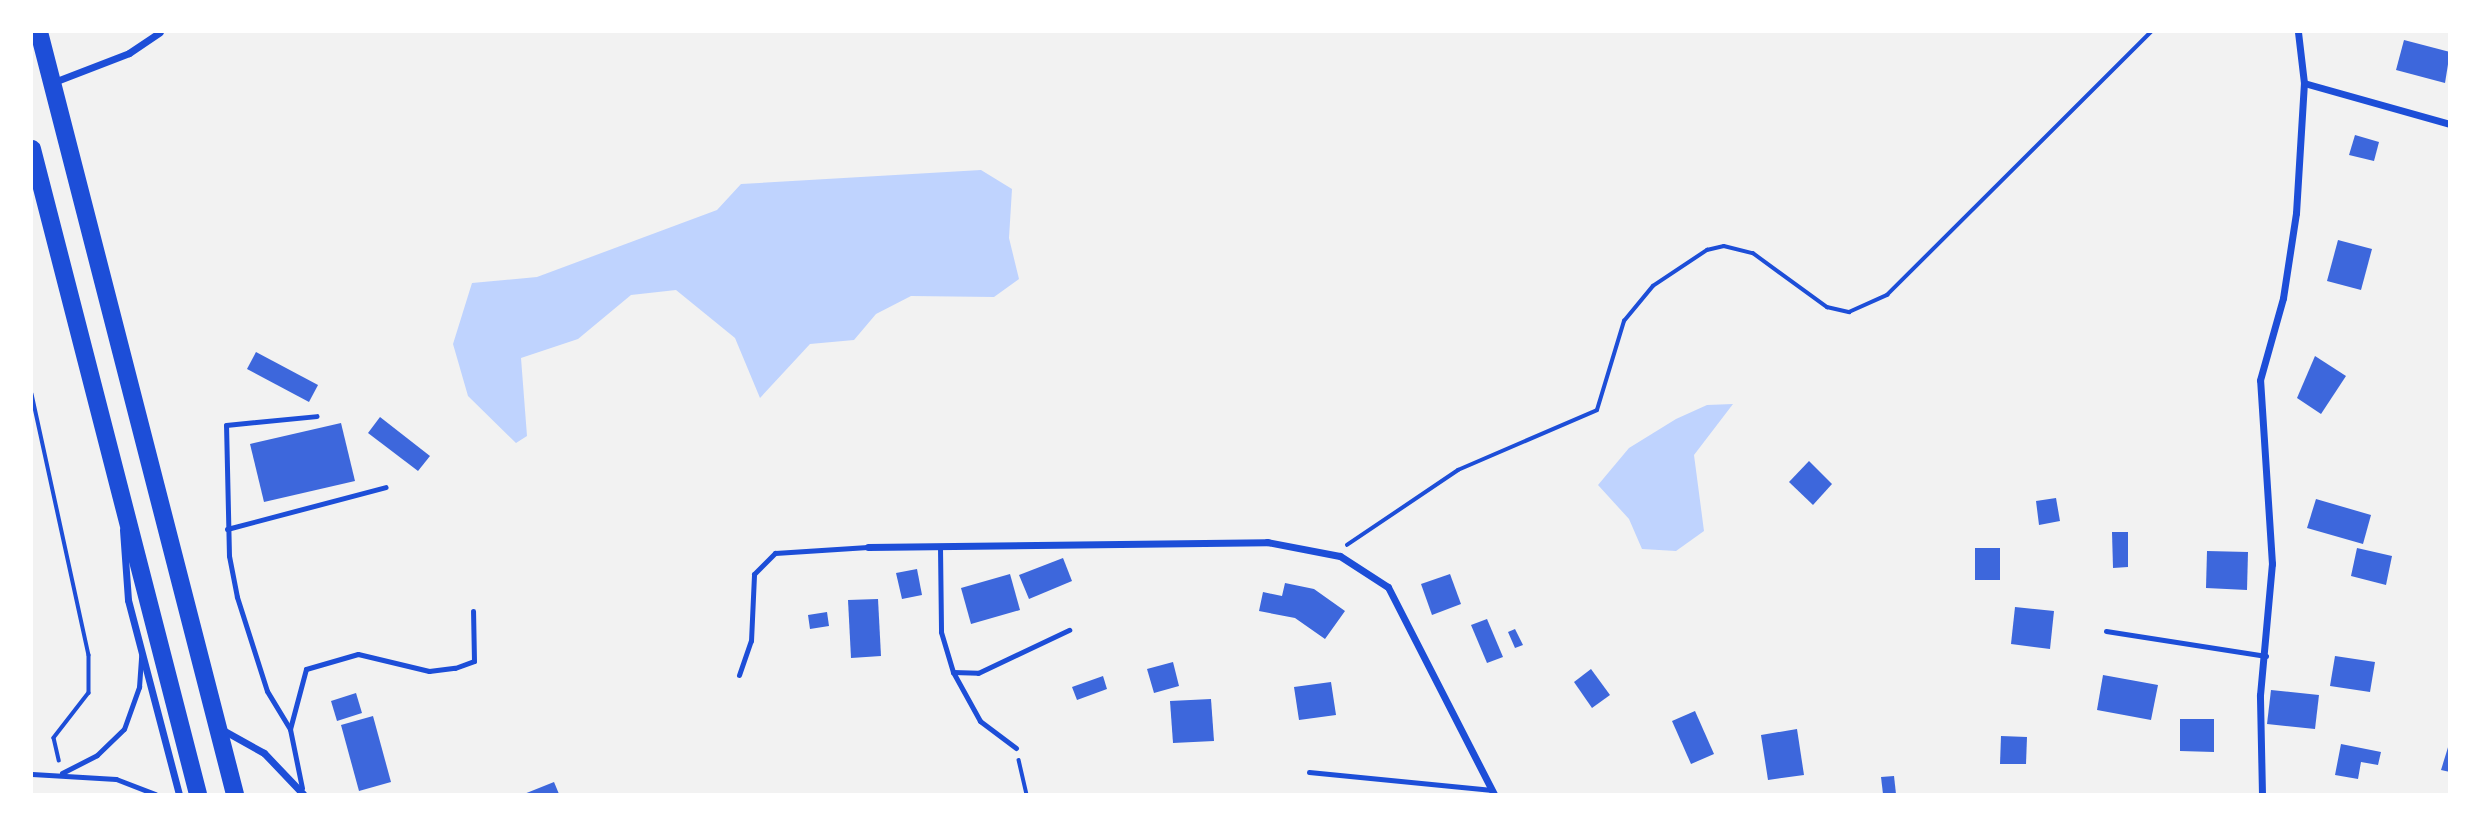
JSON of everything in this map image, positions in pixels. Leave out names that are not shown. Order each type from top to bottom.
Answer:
[{"type":"highway","points":[[39,32],[234,794]]},
{"type":"highway","points":[[32,149],[198,794]]},
{"type":"street","points":[[52,82],[129,53],[160,32]]},
{"type":"street","points":[[2262,794],[2260,695],[2266,656],[2272,564],[2260,380],[2288,265],[2304,83],[2298,32]]},
{"type":"street","points":[[2304,83],[2449,124]]},
{"type":"street","points":[[121,501],[128,600],[179,794]]},
{"type":"street","points":[[868,547],[1268,542],[1340,556],[1388,587],[1493,792]]},
{"type":"street","points":[[217,727],[264,753],[303,791]]},
{"type":"lane","points":[[303,791],[290,729],[267,691],[237,597],[227,529],[226,425],[317,416]]},
{"type":"lane","points":[[227,529],[386,487]]},
{"type":"lane","points":[[740,675],[751,641],[754,573],[775,553],[868,547]]},
{"type":"lane","points":[[940,547],[941,632],[953,672],[980,721],[999,741],[1016,748]]},
{"type":"lane","points":[[290,729],[306,668],[358,654],[429,671],[455,668],[474,661],[473,611]]},
{"type":"lane","points":[[953,672],[978,673],[1069,630]]},
{"type":"lane","points":[[2106,631],[2266,656]]},
{"type":"lane","points":[[62,773],[97,755],[124,729],[139,687],[141,650]]},
{"type":"lane","points":[[1310,772],[1493,792]]},
{"type":"lane","points":[[32,774],[62,773],[116,779],[155,794]]},
{"type":"path","points":[[1340,556],[1388,513],[1458,470],[1597,410],[1624,321],[1653,286],[1707,250],[1724,246],[1753,253],[1827,307],[1849,312],[1888,295],[2151,32]]},
{"type":"path","points":[[32,394],[89,656],[89,693],[54,738],[62,773]]},
{"type":"path","points":[[1016,748],[1027,794]]},
{"type":"water","points":[[981,170],[1012,189],[1009,238],[1019,279],[994,297],[911,296],[876,314],[854,340],[810,344],[760,398],[735,338],[676,290],[631,295],[578,339],[521,358],[527,436],[516,443],[468,396],[453,344],[472,283],[537,277],[717,210],[741,184]]},
{"type":"water","points":[[1733,404],[1694,455],[1704,531],[1676,551],[1642,549],[1629,519],[1598,485],[1629,448],[1676,419],[1707,405]]},
{"type":"building","points":[[2404,40],[2450,52],[2445,83],[2396,70]]},
{"type":"building","points":[[2355,135],[2379,142],[2374,161],[2349,155]]},
{"type":"building","points":[[2338,240],[2372,249],[2361,290],[2327,281]]},
{"type":"building","points":[[256,352],[318,385],[309,402],[247,369]]},
{"type":"building","points":[[2315,356],[2346,376],[2321,414],[2297,398]]},
{"type":"building","points":[[380,417],[430,456],[418,471],[368,433]]},
{"type":"building","points":[[341,423],[355,481],[264,502],[250,444]]},
{"type":"building","points":[[1809,461],[1832,484],[1813,505],[1789,482]]},
{"type":"building","points":[[2056,498],[2060,521],[2039,525],[2036,501]]},
{"type":"building","points":[[2316,499],[2371,515],[2363,544],[2307,528]]},
{"type":"building","points":[[2112,532],[2128,532],[2128,567],[2113,568]]},
{"type":"building","points":[[1975,548],[2000,548],[2000,580],[1975,580]]},
{"type":"building","points":[[2357,548],[2392,556],[2386,585],[2351,576]]},
{"type":"building","points":[[2207,551],[2248,552],[2247,590],[2206,588]]},
{"type":"building","points":[[1063,558],[1072,581],[1029,599],[1019,575]]},
{"type":"building","points":[[917,569],[922,595],[902,599],[896,573]]},
{"type":"building","points":[[1010,574],[1020,610],[971,624],[961,588]]},
{"type":"building","points":[[1450,574],[1461,604],[1432,615],[1421,584]]},
{"type":"building","points":[[1285,583],[1314,589],[1345,611],[1325,639],[1295,618],[1259,611],[1263,592],[1282,596]]},
{"type":"building","points":[[878,599],[881,656],[851,658],[848,600]]},
{"type":"building","points":[[2015,607],[2054,611],[2050,649],[2011,644]]},
{"type":"building","points":[[827,612],[829,626],[810,629],[808,615]]},
{"type":"building","points":[[1487,619],[1503,657],[1487,663],[1471,625]]},
{"type":"building","points":[[1515,629],[1523,645],[1515,648],[1508,632]]},
{"type":"building","points":[[2335,656],[2375,662],[2370,692],[2330,686]]},
{"type":"building","points":[[1173,662],[1179,686],[1154,693],[1147,669]]},
{"type":"building","points":[[1591,669],[1610,695],[1592,708],[1574,682]]},
{"type":"building","points":[[2103,675],[2158,685],[2151,720],[2097,710]]},
{"type":"building","points":[[1103,676],[1107,689],[1077,700],[1072,687]]},
{"type":"building","points":[[1331,682],[1336,715],[1299,720],[1294,687]]},
{"type":"building","points":[[2271,690],[2319,695],[2315,729],[2267,724]]},
{"type":"building","points":[[356,693],[362,713],[337,721],[331,701]]},
{"type":"building","points":[[1211,699],[1214,741],[1173,743],[1170,701]]},
{"type":"building","points":[[1695,711],[1714,754],[1691,764],[1672,721]]},
{"type":"building","points":[[373,716],[391,782],[359,791],[341,725]]},
{"type":"building","points":[[2180,719],[2214,719],[2214,752],[2180,751]]},
{"type":"building","points":[[1797,729],[1804,775],[1768,780],[1761,735]]},
{"type":"building","points":[[2001,736],[2027,737],[2026,764],[2000,764]]},
{"type":"building","points":[[2341,744],[2381,752],[2378,765],[2361,762],[2358,779],[2335,775]]},
{"type":"building","points":[[2450,744],[2450,772],[2441,770]]},
{"type":"building","points":[[1894,776],[1896,794],[1883,794],[1881,777]]},
{"type":"building","points":[[554,782],[559,794],[524,794]]}]
